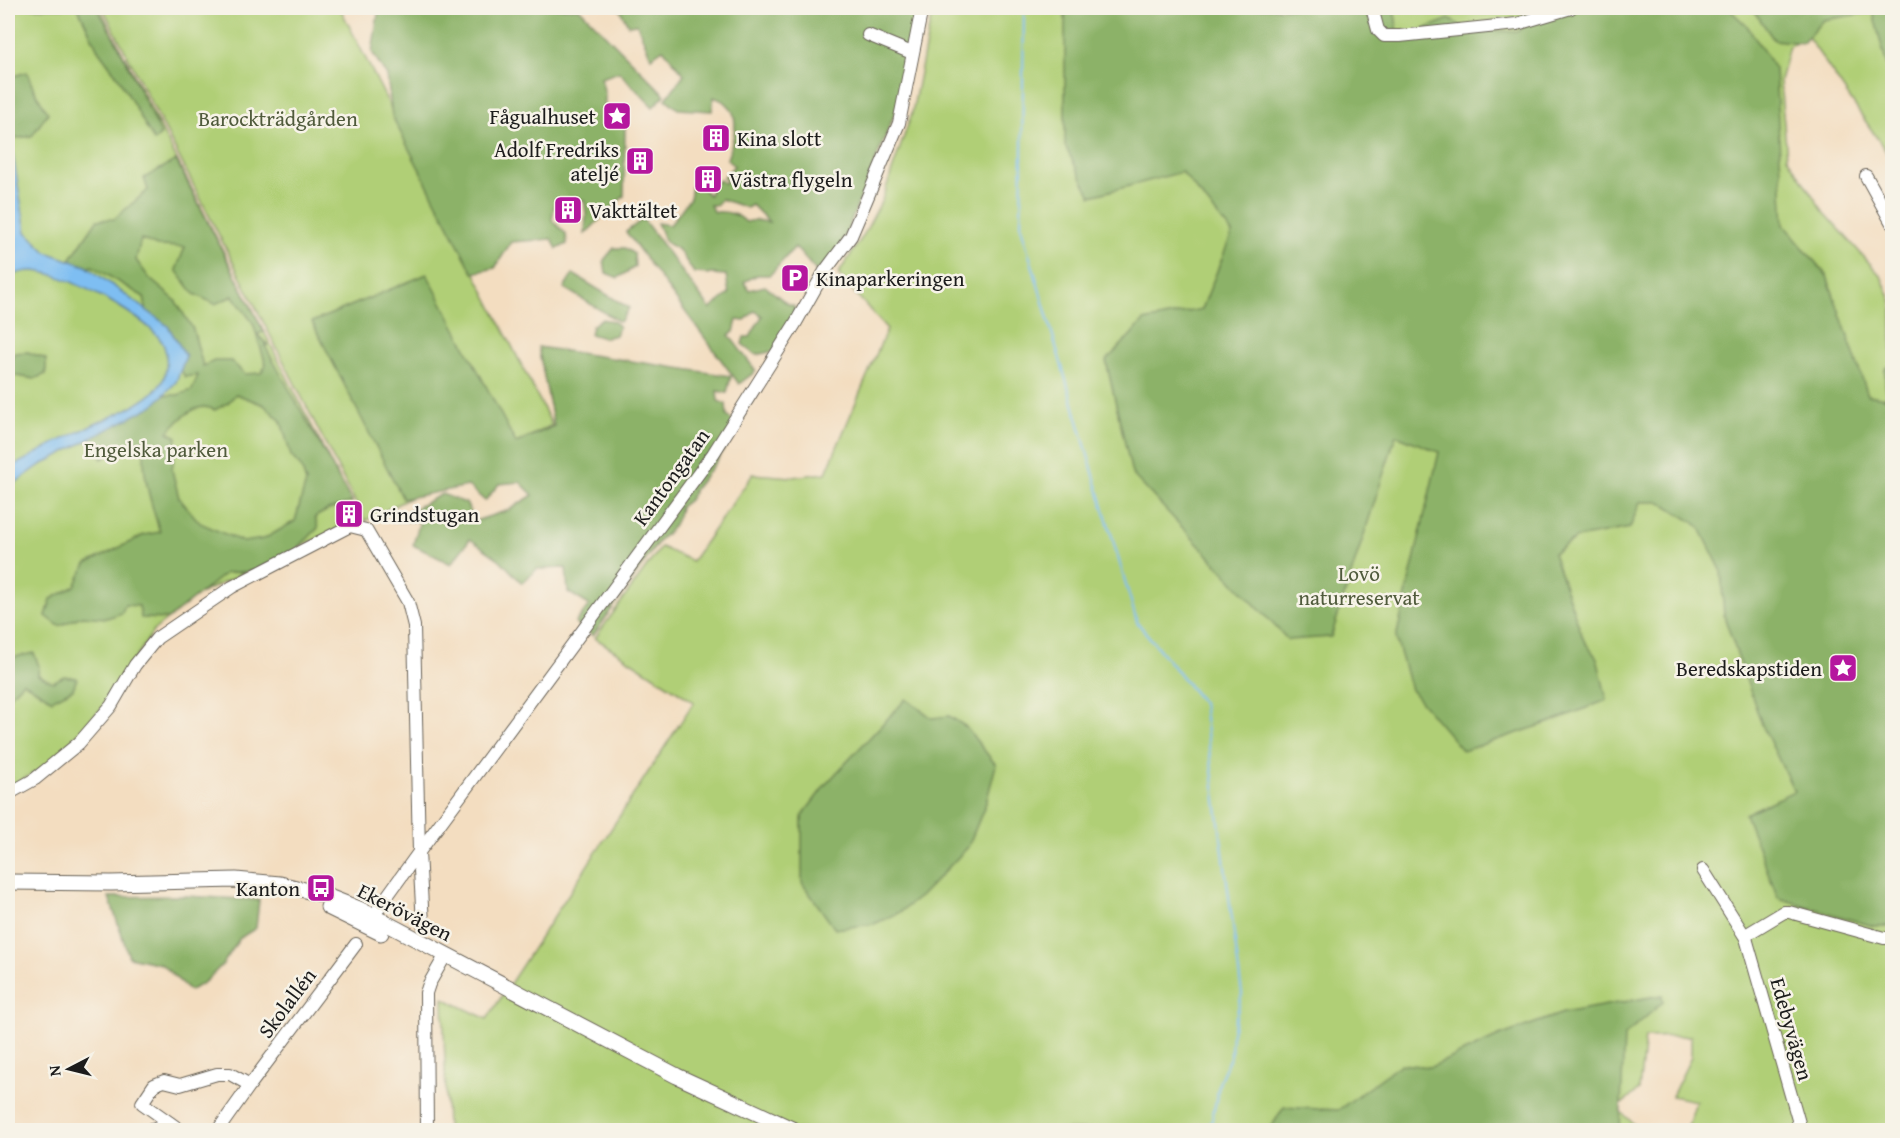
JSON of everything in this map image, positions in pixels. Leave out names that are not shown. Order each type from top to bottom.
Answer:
[{"type":"main road","name":"Ekerövägen","points":[[8,882],[201,882],[279,893],[318,903],[371,922],[443,959],[520,992],[686,1080],[794,1131]]},
{"type":"street","name":"Kantongatan","points":[[371,922],[419,852],[713,454],[795,324],[825,271],[851,236],[899,123],[922,8]]},
{"type":"street","points":[[1372,8],[1378,30],[1384,36],[1518,24],[1571,8]]},
{"type":"street","points":[[868,35],[912,53]]},
{"type":"street","points":[[1866,176],[1893,224]]},
{"type":"street","points":[[8,794],[35,779],[79,743],[111,705],[135,665],[157,638],[232,588],[350,526],[366,530],[408,602],[414,626],[419,852],[423,924]]},
{"type":"street","name":"Edebyvägen","points":[[1703,870],[1746,938],[1801,1131]]},
{"type":"street","points":[[1746,938],[1749,933],[1784,912],[1884,938],[1893,938]]},
{"type":"street","name":"Skolallén","points":[[218,1131],[356,944]]},
{"type":"street","points":[[428,1131],[426,993],[443,959]]},
{"type":"street","points":[[175,1127],[142,1103],[154,1085],[164,1081],[180,1085],[217,1074],[230,1074],[250,1085]]},
{"type":"street","points":[[149,1131],[175,1127]]},
{"type":"green space","name":"Engelska parken","points":[[8,8],[100,8],[359,519],[199,594],[154,630],[102,708],[48,765],[8,788]]},
{"type":"green space","points":[[78,8],[97,8],[117,43],[161,134],[154,141],[118,77],[98,50]]},
{"type":"green space","name":"Barockträdgården","points":[[103,8],[340,8],[552,425],[365,521]]},
{"type":"green space","points":[[379,8],[579,8],[665,95],[653,107],[619,72],[601,78],[605,95],[604,127],[625,127],[624,196],[585,234],[584,200],[570,198],[555,203],[552,220],[566,234],[567,244],[557,249],[552,239],[511,242],[495,268],[473,273],[392,116],[387,76],[372,52]]},
{"type":"green space","points":[[619,8],[918,8],[901,98],[836,258],[816,271],[795,247],[770,275],[757,275],[744,282],[749,290],[765,286],[794,306],[796,316],[774,351],[756,355],[742,344],[744,337],[750,337],[762,316],[755,311],[744,321],[737,320],[734,332],[729,335],[756,371],[739,384],[626,232],[643,219],[710,309],[729,294],[726,275],[694,273],[679,250],[665,241],[657,223],[670,225],[690,198],[692,186],[701,187],[709,195],[713,183],[720,180],[724,183],[727,181],[723,177],[734,166],[727,159],[735,123],[732,109],[714,97],[712,111],[678,109],[666,99],[684,74],[663,49],[651,57],[637,24],[628,25]],"holes":[[[721,199],[747,208],[752,205],[769,222],[755,220],[746,222],[731,213],[714,212],[710,205],[717,205]]]},
{"type":"green space","name":"Lovö naturreservat","points":[[933,8],[1892,8],[1892,160],[1808,37],[1789,46],[1780,81],[1787,157],[1823,211],[1881,276],[1892,302],[1892,1130],[1687,1130],[1696,1101],[1672,1096],[1691,1057],[1691,1036],[1645,1037],[1639,1090],[1617,1108],[1640,1130],[447,1130],[443,998],[487,1019],[694,702],[595,638],[661,547],[692,561],[753,474],[792,477],[826,473],[887,329],[838,274],[863,236],[882,200],[912,113]]},
{"type":"green space","points":[[1065,8],[1394,8],[1399,39],[1449,19],[1465,28],[1517,32],[1550,8],[1728,8],[1748,27],[1775,69],[1784,225],[1827,276],[1868,395],[1886,398],[1885,369],[1892,364],[1892,926],[1873,926],[1778,898],[1745,814],[1794,791],[1762,725],[1724,616],[1721,570],[1699,526],[1661,502],[1640,502],[1630,528],[1577,538],[1553,553],[1584,641],[1597,658],[1607,700],[1548,723],[1463,751],[1411,690],[1396,638],[1439,452],[1396,435],[1331,637],[1288,640],[1132,474],[1106,361],[1144,321],[1202,309],[1232,233],[1182,172],[1091,196],[1065,146]]},
{"type":"green space","points":[[1752,8],[1892,8],[1892,86],[1873,12],[1823,20],[1803,43],[1774,40]]},
{"type":"green space","points":[[27,72],[33,88],[48,113],[32,136],[12,139],[11,126],[8,126],[8,78]]},
{"type":"green space","points":[[176,160],[264,332],[257,334],[268,345],[265,346],[352,502],[315,517],[318,528],[293,553],[254,571],[226,573],[168,619],[141,618],[139,606],[125,605],[122,613],[107,618],[82,616],[59,626],[46,616],[51,599],[75,586],[86,564],[144,535],[160,532],[145,475],[146,441],[128,444],[102,459],[87,436],[159,395],[178,395],[192,390],[198,375],[185,377],[147,315],[144,297],[92,266],[77,273],[65,267],[97,220],[114,219],[148,190],[144,178]],"holes":[[[141,239],[157,246],[185,247],[176,270],[194,294],[215,304],[233,296],[253,323],[266,365],[261,373],[245,374],[231,361],[214,361],[203,366],[193,329],[175,300],[150,279],[136,260]],[[236,394],[264,405],[281,421],[291,456],[301,467],[306,482],[295,521],[264,539],[243,542],[200,523],[179,498],[172,470],[177,437],[168,432],[195,409],[215,410],[228,403]]]},
{"type":"green space","points":[[614,248],[625,248],[634,254],[635,267],[618,278],[606,273],[604,260]]},
{"type":"green space","points":[[427,274],[516,443],[554,426],[538,347],[731,376],[727,393],[717,391],[718,401],[726,404],[727,416],[739,425],[689,500],[680,507],[671,529],[661,538],[593,636],[575,623],[589,605],[568,592],[566,568],[537,569],[522,583],[500,560],[470,539],[451,564],[413,545],[420,521],[391,521],[442,494],[466,503],[475,521],[509,510],[533,495],[520,482],[499,484],[485,501],[468,486],[403,499],[312,322]]},
{"type":"green space","points":[[573,274],[629,308],[620,322],[564,288]]},
{"type":"green space","points":[[601,319],[613,321],[619,327],[616,335],[604,338],[590,334],[592,326]]},
{"type":"green space","points":[[28,352],[46,359],[46,374],[34,379],[12,375],[11,364],[14,353]]},
{"type":"green space","points":[[34,653],[39,666],[38,675],[53,682],[64,676],[77,678],[73,689],[52,700],[23,682],[8,698],[8,662],[14,657]]},
{"type":"green space","points":[[906,699],[932,718],[949,716],[965,726],[996,765],[986,803],[968,847],[921,896],[900,912],[874,924],[835,929],[802,883],[802,816],[826,784]]},
{"type":"green space","points":[[185,896],[259,900],[256,928],[240,938],[223,964],[206,981],[190,991],[161,964],[129,957],[109,897]]},
{"type":"green space","points":[[1662,995],[1663,1002],[1624,1036],[1620,1130],[1269,1130],[1284,1107],[1338,1110],[1401,1064],[1431,1067],[1499,1036],[1563,1013]]},
{"type":"water","points":[[11,125],[13,155],[26,232],[46,252],[86,266],[168,326],[186,356],[176,382],[154,405],[39,466],[8,488],[8,467],[149,396],[162,382],[166,359],[164,346],[144,324],[90,290],[54,275],[37,271],[19,273],[8,280],[8,126]]},
{"type":"waterway","points":[[1024,8],[1021,227],[1137,622],[1203,703],[1242,994],[1232,1032],[1231,1055],[1220,1080],[1212,1120],[1207,1130]]},
{"type":"place","name":"Fågualhuset","points":[[617,116]]},
{"type":"place","name":"Kina slott","points":[[716,138]]},
{"type":"place","name":"Adolf Fredriks ateljé","points":[[640,161]]},
{"type":"place","name":"Västra flygeln","points":[[708,179]]},
{"type":"place","name":"Vakttältet","points":[[568,210]]},
{"type":"place","name":"Kinaparkeringen","points":[[795,278]]},
{"type":"place","name":"Grindstugan","points":[[349,514]]},
{"type":"place","name":"Beredskapstiden","points":[[1843,668]]},
{"type":"place","name":"Kanton","points":[[321,888]]}]
